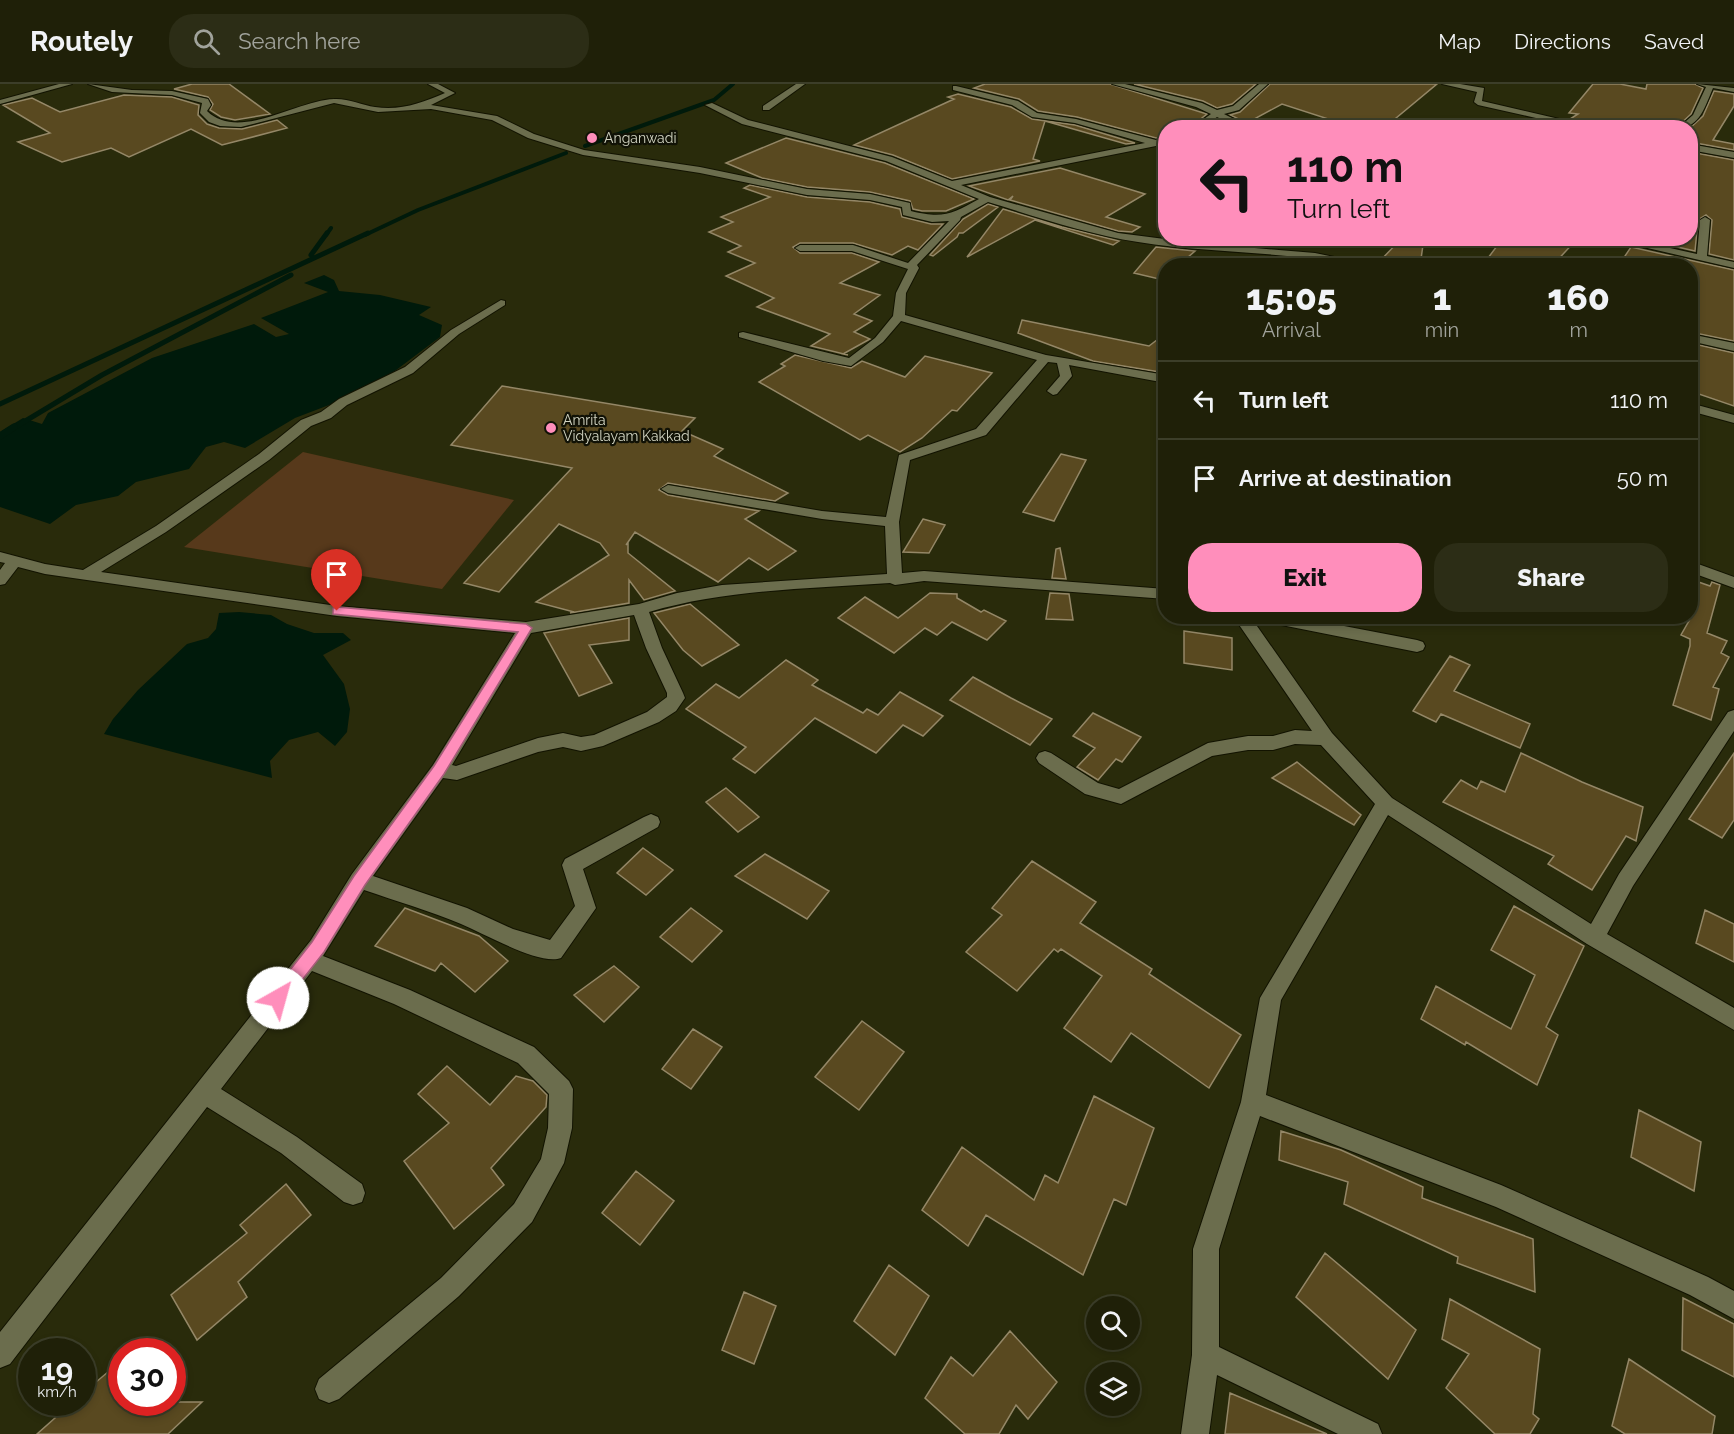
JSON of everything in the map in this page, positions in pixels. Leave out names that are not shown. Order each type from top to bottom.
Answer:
[{"type":"street","points":[[0,102],[68,84]]},
{"type":"street","points":[[92,84],[105,89],[155,95],[174,93],[205,101],[207,105],[203,111],[212,120],[223,124],[241,125],[334,101],[378,110],[398,111],[416,108],[453,110],[494,118],[531,136],[583,152],[700,170],[807,192],[889,201],[907,205],[906,213],[941,221],[961,214],[987,199]]},
{"type":"street","points":[[416,108],[451,93],[432,84]]},
{"type":"street","points":[[766,108],[801,84]]},
{"type":"street","points":[[1116,84],[1178,98],[1231,120]]},
{"type":"street","points":[[1207,120],[1217,113],[1236,108],[1264,84]]},
{"type":"street","points":[[1446,84],[1481,90],[1491,89]]},
{"type":"street","points":[[1692,120],[1697,116],[1707,85],[1734,90]]},
{"type":"street","points":[[956,88],[1015,103],[1035,115],[1076,121],[1155,142]]},
{"type":"street","points":[[1481,90],[1478,102],[1559,120]]},
{"type":"street","points":[[709,105],[745,122],[889,159],[987,199],[1158,243]]},
{"type":"street","points":[[953,184],[1158,142]]},
{"type":"street","points":[[1698,148],[1734,155]]},
{"type":"street","points":[[743,335],[851,362],[879,340],[899,317],[901,293],[914,268],[912,265],[961,214]]},
{"type":"street","points":[[1702,258],[1705,220]]},
{"type":"street","points":[[1173,246],[1210,253],[1325,258]]},
{"type":"street","points":[[1646,246],[1734,265]]},
{"type":"street","points":[[800,248],[853,248],[914,268]]},
{"type":"street","points":[[87,574],[161,529],[264,458],[306,423],[326,415],[343,402],[409,370],[455,332],[501,303]]},
{"type":"street","points":[[899,317],[1045,358],[1158,378]]},
{"type":"street","points":[[1698,340],[1734,347]]},
{"type":"street","points":[[895,579],[892,522],[903,458],[981,432],[1045,358]]},
{"type":"street","points":[[1053,390],[1066,376],[1062,360]]},
{"type":"street","points":[[1698,409],[1734,419]]},
{"type":"street","points":[[668,489],[822,515],[892,522]]},
{"type":"street","points":[[0,580],[8,559],[45,569],[337,611],[526,628],[640,609],[677,598],[722,590],[924,576],[1158,593]]},
{"type":"street","points":[[1698,569],[1734,583]]},
{"type":"street","points":[[439,770],[457,773],[484,762],[563,740],[581,744],[597,741],[635,726],[670,706],[676,698],[675,693],[654,648],[640,609]]},
{"type":"street","points":[[1247,624],[1326,738],[1384,803],[1594,937],[1734,1020]]},
{"type":"street","points":[[1303,624],[1417,646]]},
{"type":"street","points":[[0,1354],[308,960],[359,880],[439,770],[526,628]]},
{"type":"street","points":[[1594,937],[1626,880],[1734,717]]},
{"type":"street","points":[[1046,758],[1094,790],[1109,797],[1121,797],[1208,750],[1248,743],[1273,743],[1294,737],[1326,738]]},
{"type":"street","points":[[1195,1434],[1206,1355],[1206,1249],[1254,1102],[1271,998],[1384,803]]},
{"type":"street","points":[[359,880],[467,917],[508,936],[554,951],[586,908],[572,865],[651,822]]},
{"type":"street","points":[[308,960],[402,997],[526,1055],[561,1089],[560,1128],[552,1163],[523,1213],[450,1287],[329,1389]]},
{"type":"street","points":[[205,1092],[289,1145],[353,1193]]},
{"type":"street","points":[[1254,1102],[1501,1197],[1699,1286],[1734,1306]]},
{"type":"street","points":[[1206,1355],[1368,1434]]},
{"type":"shaded area","points":[[324,275],[334,280],[339,291],[380,295],[431,307],[419,315],[442,325],[440,337],[371,389],[295,418],[245,448],[224,442],[206,447],[189,469],[136,482],[118,496],[76,505],[50,524],[0,507],[0,432],[23,418],[42,424],[48,413],[152,358],[254,324],[276,337],[289,334],[261,318],[328,292],[304,283]]},
{"type":"shaded area","points":[[303,452],[514,500],[442,589],[184,547]]},
{"type":"shaded area","points":[[219,613],[271,615],[287,624],[314,633],[343,633],[351,640],[323,655],[344,684],[350,709],[347,732],[335,746],[318,732],[289,740],[270,761],[272,778],[104,734],[113,719],[138,690],[187,644],[208,638],[216,629]]},
{"type":"building","points":[[192,84],[229,84],[270,114],[235,120],[221,117],[210,110],[213,104],[208,97],[174,89]]},
{"type":"building","points":[[985,84],[1110,84],[1207,114],[1199,120],[1158,120],[1158,138],[1156,138],[1077,117],[1038,111],[1019,99],[974,88]]},
{"type":"building","points":[[1134,84],[1256,84],[1232,104],[1217,108],[1203,101]]},
{"type":"building","points":[[1270,84],[1437,84],[1394,120],[1331,120],[1282,104],[1253,120],[1241,120],[1230,115],[1240,112]]},
{"type":"building","points":[[1593,84],[1620,84],[1646,89],[1647,84],[1695,84],[1703,88],[1691,114],[1685,120],[1573,120],[1570,119],[1578,114],[1569,113]]},
{"type":"building","points":[[1714,91],[1734,94],[1734,106],[1713,140],[1734,144],[1734,150],[1698,143],[1698,121],[1703,116]]},
{"type":"building","points":[[958,94],[1011,107],[1032,119],[1075,125],[1135,143],[1126,144],[1045,121],[1033,159],[1040,161],[952,179],[893,155],[854,145],[954,99],[948,97]]},
{"type":"building","points":[[124,95],[172,97],[199,105],[198,115],[207,124],[219,128],[242,129],[277,120],[287,128],[222,145],[191,129],[129,157],[111,148],[62,162],[18,142],[50,133],[3,105],[32,98],[60,112]]},
{"type":"building","points":[[786,138],[885,163],[974,199],[946,211],[922,211],[913,209],[910,201],[870,192],[807,187],[762,178],[726,163]]},
{"type":"building","points":[[1698,153],[1734,160],[1734,260],[1709,254],[1712,220],[1706,215],[1698,220]]},
{"type":"building","points":[[1060,168],[1145,194],[1106,217],[1140,227],[1132,232],[1118,231],[1010,200],[1013,196],[1008,200],[969,186]]},
{"type":"building","points":[[750,185],[807,197],[870,202],[900,209],[902,217],[931,224],[943,224],[918,250],[908,246],[892,255],[853,243],[800,243],[793,247],[800,253],[852,253],[879,262],[840,283],[880,295],[854,314],[872,321],[854,332],[870,339],[843,354],[811,346],[830,334],[757,307],[774,298],[726,276],[755,263],[728,252],[741,246],[709,232],[733,222],[721,217],[770,197],[744,188]]},
{"type":"building","points":[[988,204],[998,207],[963,233],[959,233],[933,256],[930,255],[963,219]]},
{"type":"building","points":[[1003,209],[1119,241],[1113,245],[1035,220],[967,257]]},
{"type":"building","points":[[1394,246],[1423,246],[1421,258],[1383,258]]},
{"type":"building","points":[[1497,246],[1571,246],[1559,258],[1488,258]]},
{"type":"building","points":[[1673,246],[1695,246],[1695,251]]},
{"type":"building","points":[[1156,247],[1195,251],[1187,258],[1158,258],[1158,279],[1134,273]]},
{"type":"building","points":[[1631,247],[1680,258],[1624,258]]},
{"type":"building","points":[[1698,262],[1734,270],[1734,341],[1698,334]]},
{"type":"building","points":[[1022,320],[1149,346],[1158,339],[1158,372],[1093,361],[1018,333]]},
{"type":"building","points":[[1698,345],[1734,353],[1734,406],[1698,394]]},
{"type":"building","points":[[795,355],[851,368],[862,361],[905,377],[925,356],[992,373],[957,411],[952,410],[922,438],[900,452],[868,435],[860,440],[759,382],[785,366],[781,364]]},
{"type":"building","points":[[502,386],[695,418],[682,431],[723,449],[714,456],[788,493],[775,501],[668,483],[659,490],[668,495],[759,511],[745,519],[796,551],[768,570],[749,558],[718,582],[635,532],[626,545],[628,543],[628,553],[675,591],[644,600],[629,580],[629,603],[570,613],[574,612],[536,602],[609,555],[600,543],[559,524],[499,592],[464,583],[572,468],[451,445]]},
{"type":"building","points":[[1061,454],[1086,460],[1054,521],[1023,512]]},
{"type":"building","points":[[923,519],[945,525],[929,553],[903,552]]},
{"type":"building","points":[[1060,548],[1066,579],[1052,578],[1056,549]]},
{"type":"building","points":[[1698,582],[1710,586],[1712,582],[1720,585],[1707,633],[1727,641],[1721,653],[1729,657],[1713,687],[1719,689],[1711,720],[1673,705],[1690,646],[1690,639],[1681,635],[1687,624],[1698,624]]},
{"type":"building","points":[[930,593],[957,594],[957,598],[981,612],[984,610],[1006,621],[987,640],[952,622],[937,635],[925,628],[894,653],[838,618],[865,597],[898,618]]},
{"type":"building","points":[[1050,593],[1069,594],[1073,620],[1046,619]]},
{"type":"building","points":[[690,604],[739,645],[702,666],[683,650],[654,613]]},
{"type":"building","points":[[629,618],[629,640],[589,645],[612,683],[579,696],[544,633]]},
{"type":"building","points":[[1184,631],[1232,638],[1232,670],[1184,663]]},
{"type":"building","points":[[1450,656],[1470,665],[1454,691],[1530,724],[1520,748],[1441,714],[1436,722],[1413,711]]},
{"type":"building","points":[[786,660],[818,680],[812,685],[863,713],[867,709],[878,715],[900,692],[943,716],[923,736],[903,725],[876,753],[815,718],[755,773],[733,759],[746,747],[686,709],[716,684],[739,698]]},
{"type":"building","points":[[973,677],[1052,719],[1030,745],[950,700]]},
{"type":"building","points":[[1093,713],[1141,737],[1122,762],[1116,759],[1098,780],[1077,767],[1095,748],[1073,736]]},
{"type":"building","points":[[1521,753],[1582,782],[1643,807],[1636,841],[1626,836],[1592,890],[1548,864],[1554,856],[1443,802],[1461,780],[1477,789],[1481,781],[1505,792]]},
{"type":"building","points":[[1734,753],[1734,820],[1722,838],[1689,819]]},
{"type":"building","points":[[1297,762],[1361,815],[1354,825],[1272,778]]},
{"type":"building","points":[[726,788],[759,817],[738,832],[706,802]]},
{"type":"building","points":[[643,848],[673,870],[646,895],[617,873]]},
{"type":"building","points":[[765,854],[829,891],[807,919],[735,876]]},
{"type":"building","points":[[1032,861],[1096,902],[1080,923],[1152,969],[1149,974],[1241,1035],[1209,1088],[1131,1033],[1111,1062],[1064,1028],[1102,976],[1061,949],[1058,952],[1054,949],[1017,991],[966,952],[1002,915],[992,908]]},
{"type":"building","points":[[1514,906],[1584,946],[1546,1027],[1558,1035],[1537,1085],[1466,1042],[1465,1045],[1421,1019],[1436,986],[1511,1029],[1535,975],[1491,950]]},
{"type":"building","points":[[405,908],[479,936],[508,961],[475,992],[441,963],[435,971],[375,946]]},
{"type":"building","points":[[691,908],[722,931],[692,962],[660,937]]},
{"type":"building","points":[[1705,910],[1734,924],[1734,962],[1696,943]]},
{"type":"building","points":[[614,966],[639,987],[604,1022],[574,995]]},
{"type":"building","points":[[862,1021],[904,1052],[859,1110],[815,1077]]},
{"type":"building","points":[[693,1029],[722,1047],[691,1089],[662,1069]]},
{"type":"building","points":[[447,1066],[490,1105],[516,1076],[533,1081],[547,1095],[546,1107],[491,1168],[504,1185],[454,1229],[404,1161],[449,1123],[418,1094]]},
{"type":"building","points":[[1094,1096],[1154,1128],[1126,1205],[1114,1199],[1083,1275],[986,1215],[968,1246],[922,1210],[962,1147],[1034,1200],[1045,1175],[1058,1183]]},
{"type":"building","points":[[1639,1110],[1701,1142],[1694,1191],[1631,1157]]},
{"type":"building","points":[[1281,1131],[1341,1150],[1423,1187],[1422,1198],[1533,1239],[1535,1292],[1457,1263],[1458,1257],[1344,1204],[1348,1182],[1279,1160]]},
{"type":"building","points":[[636,1171],[674,1201],[640,1245],[602,1213]]},
{"type":"building","points":[[286,1184],[311,1215],[238,1282],[247,1297],[197,1340],[171,1295],[247,1233],[240,1225]]},
{"type":"building","points":[[1325,1253],[1416,1330],[1388,1379],[1296,1297]]},
{"type":"building","points":[[889,1265],[929,1296],[895,1355],[854,1321]]},
{"type":"building","points":[[744,1292],[776,1306],[754,1364],[722,1350]]},
{"type":"building","points":[[1683,1298],[1734,1324],[1734,1377],[1682,1350]]},
{"type":"building","points":[[1450,1299],[1540,1349],[1533,1414],[1539,1419],[1530,1434],[1495,1434],[1446,1388],[1469,1354],[1442,1339]]},
{"type":"building","points":[[1010,1331],[1057,1382],[1028,1419],[1016,1405],[999,1434],[965,1434],[925,1398],[951,1357],[973,1376]]},
{"type":"building","points":[[1629,1359],[1715,1416],[1712,1434],[1625,1434],[1612,1426]]},
{"type":"building","points":[[108,1372],[108,1416],[186,1416],[186,1402],[202,1402],[168,1434],[37,1434],[57,1416],[96,1416],[96,1382]]},
{"type":"building","points":[[1230,1393],[1327,1434],[1225,1434]]},
{"type":"waterway","points":[[585,146],[714,100],[733,84]]},
{"type":"waterway","points":[[365,235],[418,210],[566,153]]},
{"type":"waterway","points":[[326,235],[331,228]]},
{"type":"waterway","points":[[311,255],[327,233]]},
{"type":"waterway","points":[[0,404],[368,233]]},
{"type":"waterway","points":[[12,429],[102,375],[291,275]]},
{"type":"waterway","points":[[0,436],[14,427]]},
{"type":"place","name":"Anganwadi","points":[[592,138]]},
{"type":"place","name":"Amrita Vidyalayam Kakkad","points":[[551,428]]},
{"type":"route","points":[[278,998],[318,947],[359,880],[439,770],[526,628],[337,611]]}]
